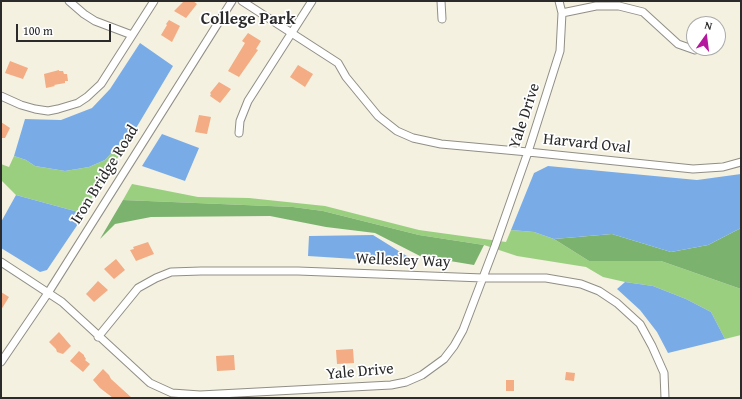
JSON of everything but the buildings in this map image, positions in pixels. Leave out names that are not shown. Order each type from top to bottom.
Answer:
[{"type":"street","points":[[69,1],[74,7],[89,18],[132,35]]},
{"type":"street","points":[[1,96],[35,110],[58,109],[78,103],[87,98],[101,84],[154,1]]},
{"type":"street","name":"Iron Bridge Road","points":[[1,362],[48,292],[232,1]]},
{"type":"street","name":"Harvard Oval","points":[[242,1],[338,63],[346,77],[378,116],[397,131],[414,138],[441,144],[693,169],[724,167],[741,162]]},
{"type":"street","points":[[238,133],[240,121],[248,101],[312,1]]},
{"type":"street","points":[[441,1],[442,19]]},
{"type":"street","name":"Yale Drive","points":[[1,262],[48,292],[75,314],[98,337],[150,383],[172,393],[200,395],[391,385],[406,382],[422,376],[444,359],[454,346],[463,330],[483,278],[528,152],[560,51],[562,13],[559,1]]},
{"type":"street","points":[[562,13],[596,6],[619,6],[643,12],[678,44],[686,47]]},
{"type":"street","name":"Wellesley Way","points":[[98,337],[138,288],[171,272],[298,271],[483,278],[546,278],[581,284],[599,291],[617,303],[640,324],[664,373],[665,398]]},
{"type":"green space","points":[[120,144],[126,145],[82,213],[16,195],[1,180],[1,164],[9,167],[14,156],[26,160],[35,166],[65,171],[89,167],[105,160]]},
{"type":"green space","points":[[132,184],[198,197],[249,198],[325,206],[419,230],[506,242],[511,230],[534,232],[554,239],[589,261],[661,261],[741,289],[741,335],[725,339],[711,312],[686,299],[653,286],[603,277],[586,267],[517,256],[484,245],[419,235],[323,211],[293,207],[123,200]]},
{"type":"green space","points":[[123,200],[293,207],[323,211],[419,235],[484,245],[474,265],[420,256],[375,233],[326,227],[270,216],[151,217],[115,224],[100,239]]},
{"type":"green space","points":[[741,228],[741,289],[661,261],[589,261],[554,239],[612,234],[671,252],[708,245]]},
{"type":"water","points":[[140,43],[173,66],[126,145],[120,144],[105,160],[89,167],[65,171],[35,166],[26,160],[14,156],[25,119],[61,120],[92,108],[110,89]]},
{"type":"water","points":[[162,134],[199,148],[185,181],[142,166]]},
{"type":"water","points":[[548,166],[697,180],[741,174],[741,228],[708,245],[671,252],[612,234],[554,239],[534,232],[511,230],[534,173]]},
{"type":"water","points":[[16,195],[82,213],[80,221],[47,270],[40,272],[1,248],[1,222]]},
{"type":"water","points":[[373,235],[418,263],[308,256],[309,236]]},
{"type":"water","points":[[625,282],[653,286],[686,299],[711,312],[725,339],[668,353],[657,332],[640,310],[617,289]]},
{"type":"district","name":"College Park","points":[[248,20]]}]
